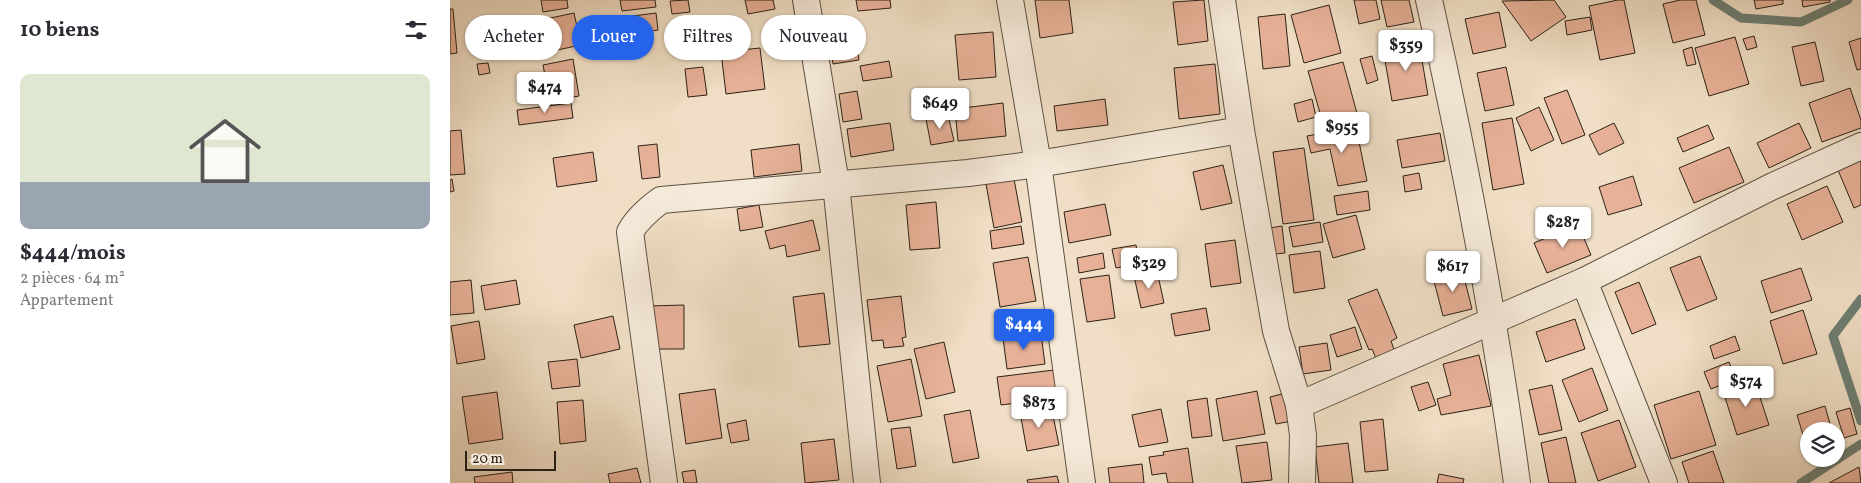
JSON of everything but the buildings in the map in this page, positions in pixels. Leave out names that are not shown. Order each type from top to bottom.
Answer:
[{"type":"street","points":[[806,0],[836,184],[867,483]]},
{"type":"street","points":[[1010,0],[1038,164],[1082,483]]},
{"type":"street","points":[[1222,0],[1241,130],[1276,331],[1299,405],[1303,435],[1302,483]]},
{"type":"street","points":[[1429,0],[1466,169],[1493,321],[1517,483]]},
{"type":"street","points":[[664,483],[630,232],[637,221],[661,200],[968,173],[1038,164],[1241,130]]},
{"type":"street","points":[[1299,405],[1584,281],[1771,187],[1861,146]]},
{"type":"street","points":[[1584,281],[1664,483]]},
{"type":"waterway","points":[[1713,0],[1741,18],[1801,22],[1848,0]]},
{"type":"waterway","points":[[1861,299],[1833,336],[1861,421]]},
{"type":"waterway","points":[[1801,483],[1861,444]]}]
